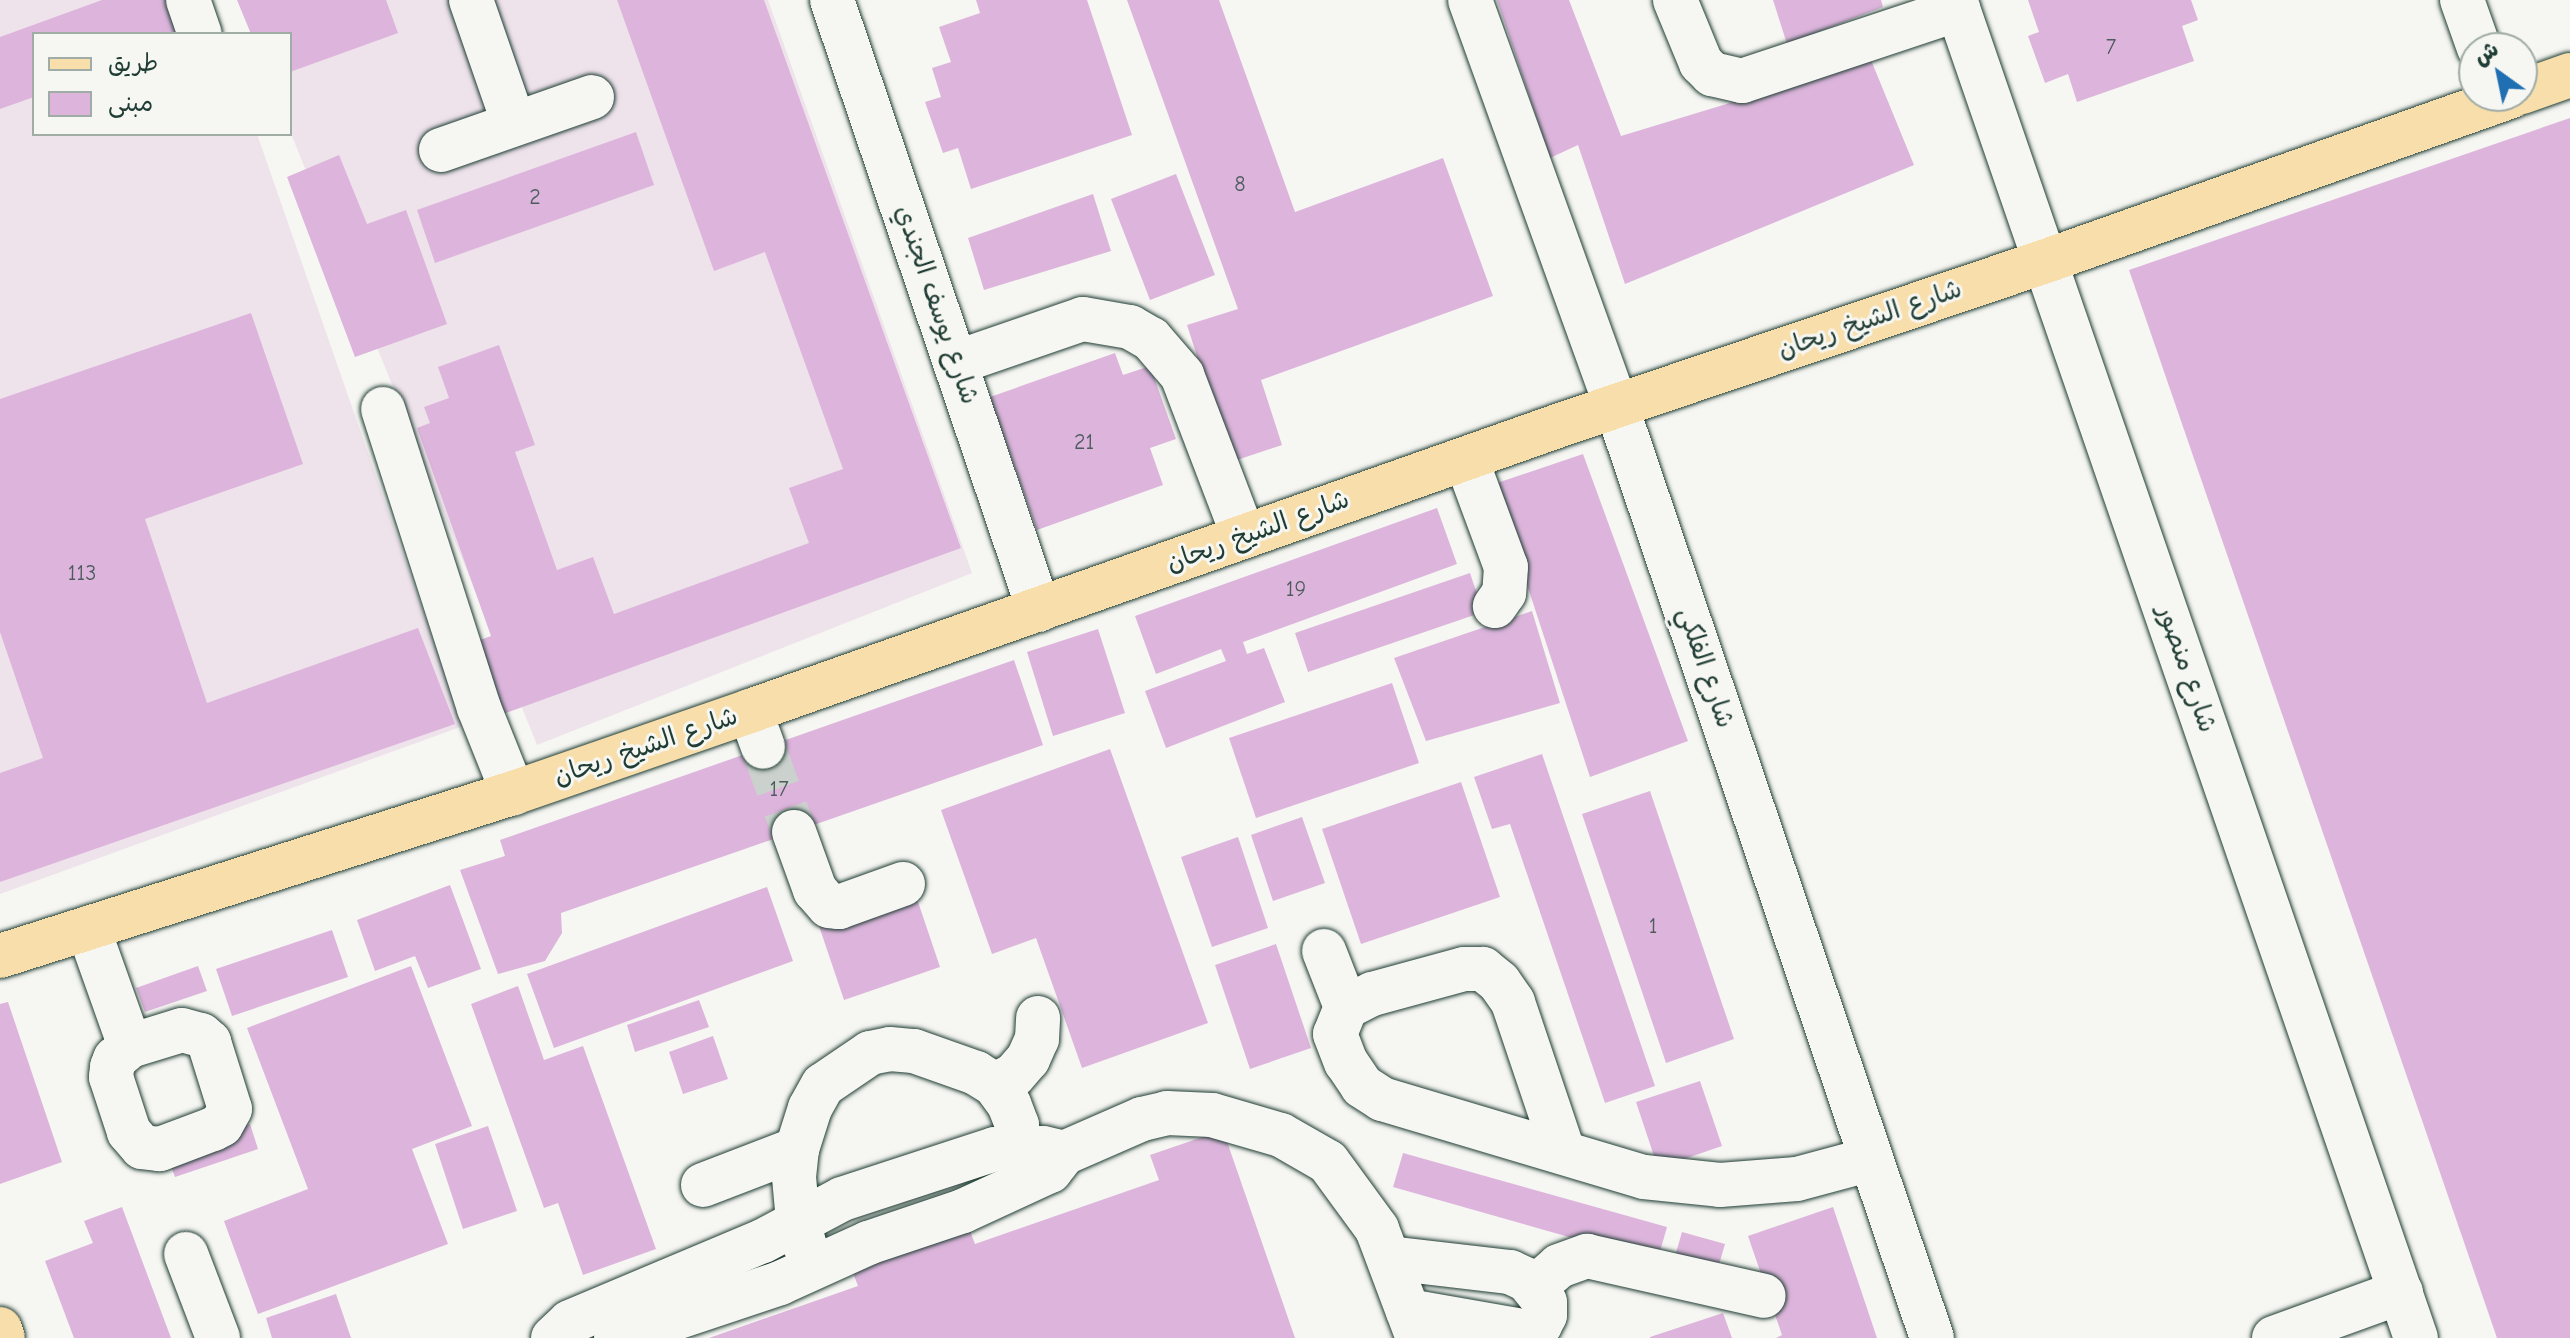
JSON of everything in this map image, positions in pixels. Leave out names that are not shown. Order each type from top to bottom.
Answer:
[{"type":"main road","name":"شارع الشيخ ريحان","points":[[2538,86],[2570,75]]},
{"type":"main road","name":"شارع الشيخ ريحان","points":[[0,956],[513,793],[757,729],[1039,610],[1616,405],[2046,261],[2462,112]]},
{"type":"main road","points":[[0,1329],[3,1338]]},
{"type":"street","points":[[188,0],[199,32]]},
{"type":"street","points":[[471,0],[514,124]]},
{"type":"street","name":"شارع يوسف الجندي","points":[[832,0],[1039,610]]},
{"type":"street","name":"شارع الفلكي","points":[[1470,0],[1616,405],[1932,1338]]},
{"type":"street","points":[[1675,0],[1701,63],[1712,74],[1742,81],[1956,5]]},
{"type":"street","points":[[2462,0],[2473,32]]},
{"type":"street","name":"شارع منصور","points":[[1956,5],[2416,1338]]},
{"type":"street","points":[[441,150],[592,97]]},
{"type":"street","points":[[955,363],[1083,319],[1118,324],[1151,339],[1182,375],[1244,537]]},
{"type":"street","points":[[383,409],[479,708],[513,793]]},
{"type":"street","points":[[1466,459],[1506,567],[1504,593],[1495,606]]},
{"type":"street","points":[[794,832],[815,890],[829,906],[839,907],[903,884]]},
{"type":"street","points":[[88,928],[130,1046]]},
{"type":"street","points":[[1324,951],[1346,1007]]},
{"type":"street","points":[[1563,1151],[1513,1002],[1499,982],[1483,969],[1464,969],[1372,994],[1346,1007],[1335,1034],[1346,1062],[1362,1086],[1382,1099],[1644,1177],[1720,1185],[1797,1179],[1871,1159]]},
{"type":"street","points":[[995,1085],[1014,1075],[1028,1059],[1037,1039],[1038,1018]]},
{"type":"street","points":[[811,1268],[794,1200],[797,1149],[810,1108],[823,1085],[870,1053],[890,1049],[914,1051],[976,1073],[995,1085],[1013,1115],[1018,1147]]},
{"type":"street","points":[[616,1338],[780,1283],[1013,1188],[1050,1171],[1064,1153],[1142,1119],[1167,1113],[1212,1115],[1281,1135],[1328,1162],[1364,1209],[1389,1258],[1413,1325],[1528,1332],[1540,1325],[1545,1315],[1545,1302],[1535,1287],[1510,1272],[1389,1258]]},
{"type":"street","points":[[565,1333],[763,1241],[842,1199],[983,1153],[1018,1147],[1064,1153]]},
{"type":"street","points":[[703,1185],[797,1149]]},
{"type":"street","points":[[186,1254],[218,1338]]},
{"type":"street","points":[[1535,1287],[1559,1266],[1587,1256],[1604,1257],[1764,1296]]},
{"type":"street","points":[[2274,1338],[2401,1292]]},
{"type":"shaded area","points":[[0,0],[211,0],[222,32],[32,32],[32,136],[258,136],[463,726],[0,894]]},
{"type":"shaded area","points":[[245,0],[768,0],[972,573],[537,745],[292,136],[292,32],[287,32]]},
{"type":"building","points":[[102,0],[177,0],[188,32],[32,32],[32,98],[0,109],[0,37]]},
{"type":"building","points":[[237,0],[386,0],[398,33],[292,71],[292,32],[250,32]]},
{"type":"building","points":[[617,0],[764,0],[961,548],[492,718],[466,645],[491,636],[417,428],[430,423],[424,407],[449,398],[438,367],[499,345],[535,445],[515,452],[557,570],[593,557],[614,614],[809,543],[789,488],[843,469],[765,252],[714,271]]},
{"type":"building","points":[[976,0],[1087,0],[1132,135],[971,189],[958,148],[943,153],[925,102],[941,97],[932,68],[951,62],[939,27],[980,13]]},
{"type":"building","points":[[1127,0],[1219,0],[1295,212],[1443,158],[1493,296],[1261,380],[1282,445],[1231,462],[1187,325],[1238,309]]},
{"type":"building","points":[[1497,0],[1569,0],[1621,136],[1871,60],[1914,165],[1625,284],[1578,145],[1550,158]]},
{"type":"building","points":[[1773,0],[1881,0],[1883,7],[1787,44]]},
{"type":"building","points":[[2028,0],[2191,0],[2198,20],[2182,26],[2194,61],[2077,102],[2068,74],[2045,83],[2028,36],[2039,32]]},
{"type":"building","points":[[2570,118],[2570,1338],[2497,1338],[2129,270]]},
{"type":"building","points":[[636,132],[654,185],[435,263],[417,210]]},
{"type":"building","points":[[339,155],[367,224],[406,210],[447,324],[355,357],[287,177]]},
{"type":"building","points":[[1176,174],[1215,275],[1150,300],[1111,199]]},
{"type":"building","points":[[1093,194],[1111,251],[984,290],[968,238]]},
{"type":"building","points":[[251,313],[303,464],[145,519],[207,703],[418,628],[455,724],[0,882],[0,773],[43,758],[0,632],[0,399]]},
{"type":"building","points":[[1115,353],[1123,375],[1150,366],[1176,439],[1150,448],[1163,485],[1037,530],[990,397]]},
{"type":"building","points":[[1583,454],[1688,741],[1590,777],[1494,484]]},
{"type":"building","points":[[1437,508],[1457,564],[1243,642],[1247,654],[1264,648],[1285,702],[1166,748],[1145,691],[1226,661],[1221,649],[1156,674],[1135,616]]},
{"type":"building","points":[[1470,573],[1483,612],[1308,672],[1295,633]]},
{"type":"building","points":[[1532,611],[1560,703],[1426,741],[1394,658]]},
{"type":"building","points":[[1098,629],[1125,713],[1053,736],[1027,652]]},
{"type":"building","points":[[1014,660],[1043,745],[561,913],[562,933],[545,961],[498,974],[460,870],[505,856],[500,840]]},
{"type":"building","points":[[1392,683],[1419,763],[1256,818],[1229,738]]},
{"type":"building","points":[[1110,749],[1208,1023],[1082,1068],[1036,938],[992,954],[941,810]]},
{"type":"building","points":[[1542,754],[1655,1086],[1605,1103],[1510,824],[1492,829],[1474,777]]},
{"type":"building","points":[[1461,782],[1500,897],[1361,944],[1322,829]]},
{"type":"building","points":[[1650,791],[1734,1039],[1666,1063],[1582,814]]},
{"type":"building","points":[[1302,817],[1325,883],[1273,901],[1251,835]]},
{"type":"building","points":[[1238,837],[1268,928],[1212,947],[1181,857]]},
{"type":"building","points":[[450,885],[481,969],[428,988],[415,956],[375,971],[357,920]]},
{"type":"building","points":[[767,887],[793,961],[554,1048],[527,974]]},
{"type":"building","points":[[913,887],[940,967],[844,1000],[817,920]]},
{"type":"building","points":[[332,930],[348,977],[232,1016],[216,969]]},
{"type":"building","points":[[1276,944],[1311,1048],[1250,1069],[1215,965]]},
{"type":"building","points":[[198,966],[207,991],[145,1012],[136,988]]},
{"type":"building","points":[[411,966],[472,1126],[412,1149],[448,1244],[258,1314],[224,1221],[308,1189],[247,1028]]},
{"type":"building","points":[[518,986],[544,1060],[583,1046],[656,1249],[583,1275],[558,1203],[544,1208],[471,1004]]},
{"type":"building","points":[[699,1000],[709,1027],[635,1052],[627,1025]]},
{"type":"building","points":[[8,1002],[62,1162],[0,1184],[0,1004]]},
{"type":"building","points":[[713,1036],[728,1079],[683,1094],[669,1052]]},
{"type":"building","points":[[1700,1081],[1722,1146],[1658,1168],[1636,1102]]},
{"type":"building","points":[[250,1124],[258,1149],[175,1177],[166,1153]]},
{"type":"building","points":[[488,1126],[517,1211],[463,1229],[435,1144]]},
{"type":"building","points":[[1223,1130],[1295,1338],[709,1338],[858,1286],[850,1265],[967,1223],[975,1244],[1159,1180],[1150,1155]]},
{"type":"building","points":[[1403,1153],[1667,1227],[1657,1262],[1393,1187]]},
{"type":"building","points":[[122,1207],[171,1338],[74,1338],[45,1261],[93,1243],[84,1221]]},
{"type":"building","points":[[1833,1207],[1877,1338],[1776,1338],[1782,1335],[1748,1236]]},
{"type":"building","points":[[1682,1232],[1725,1244],[1716,1275],[1673,1263]]},
{"type":"building","points":[[336,1294],[351,1338],[272,1338],[266,1318]]},
{"type":"building","points":[[1723,1313],[1732,1338],[1650,1338],[1650,1337]]},
{"type":"tunnel","points":[[763,747],[794,832]]}]
